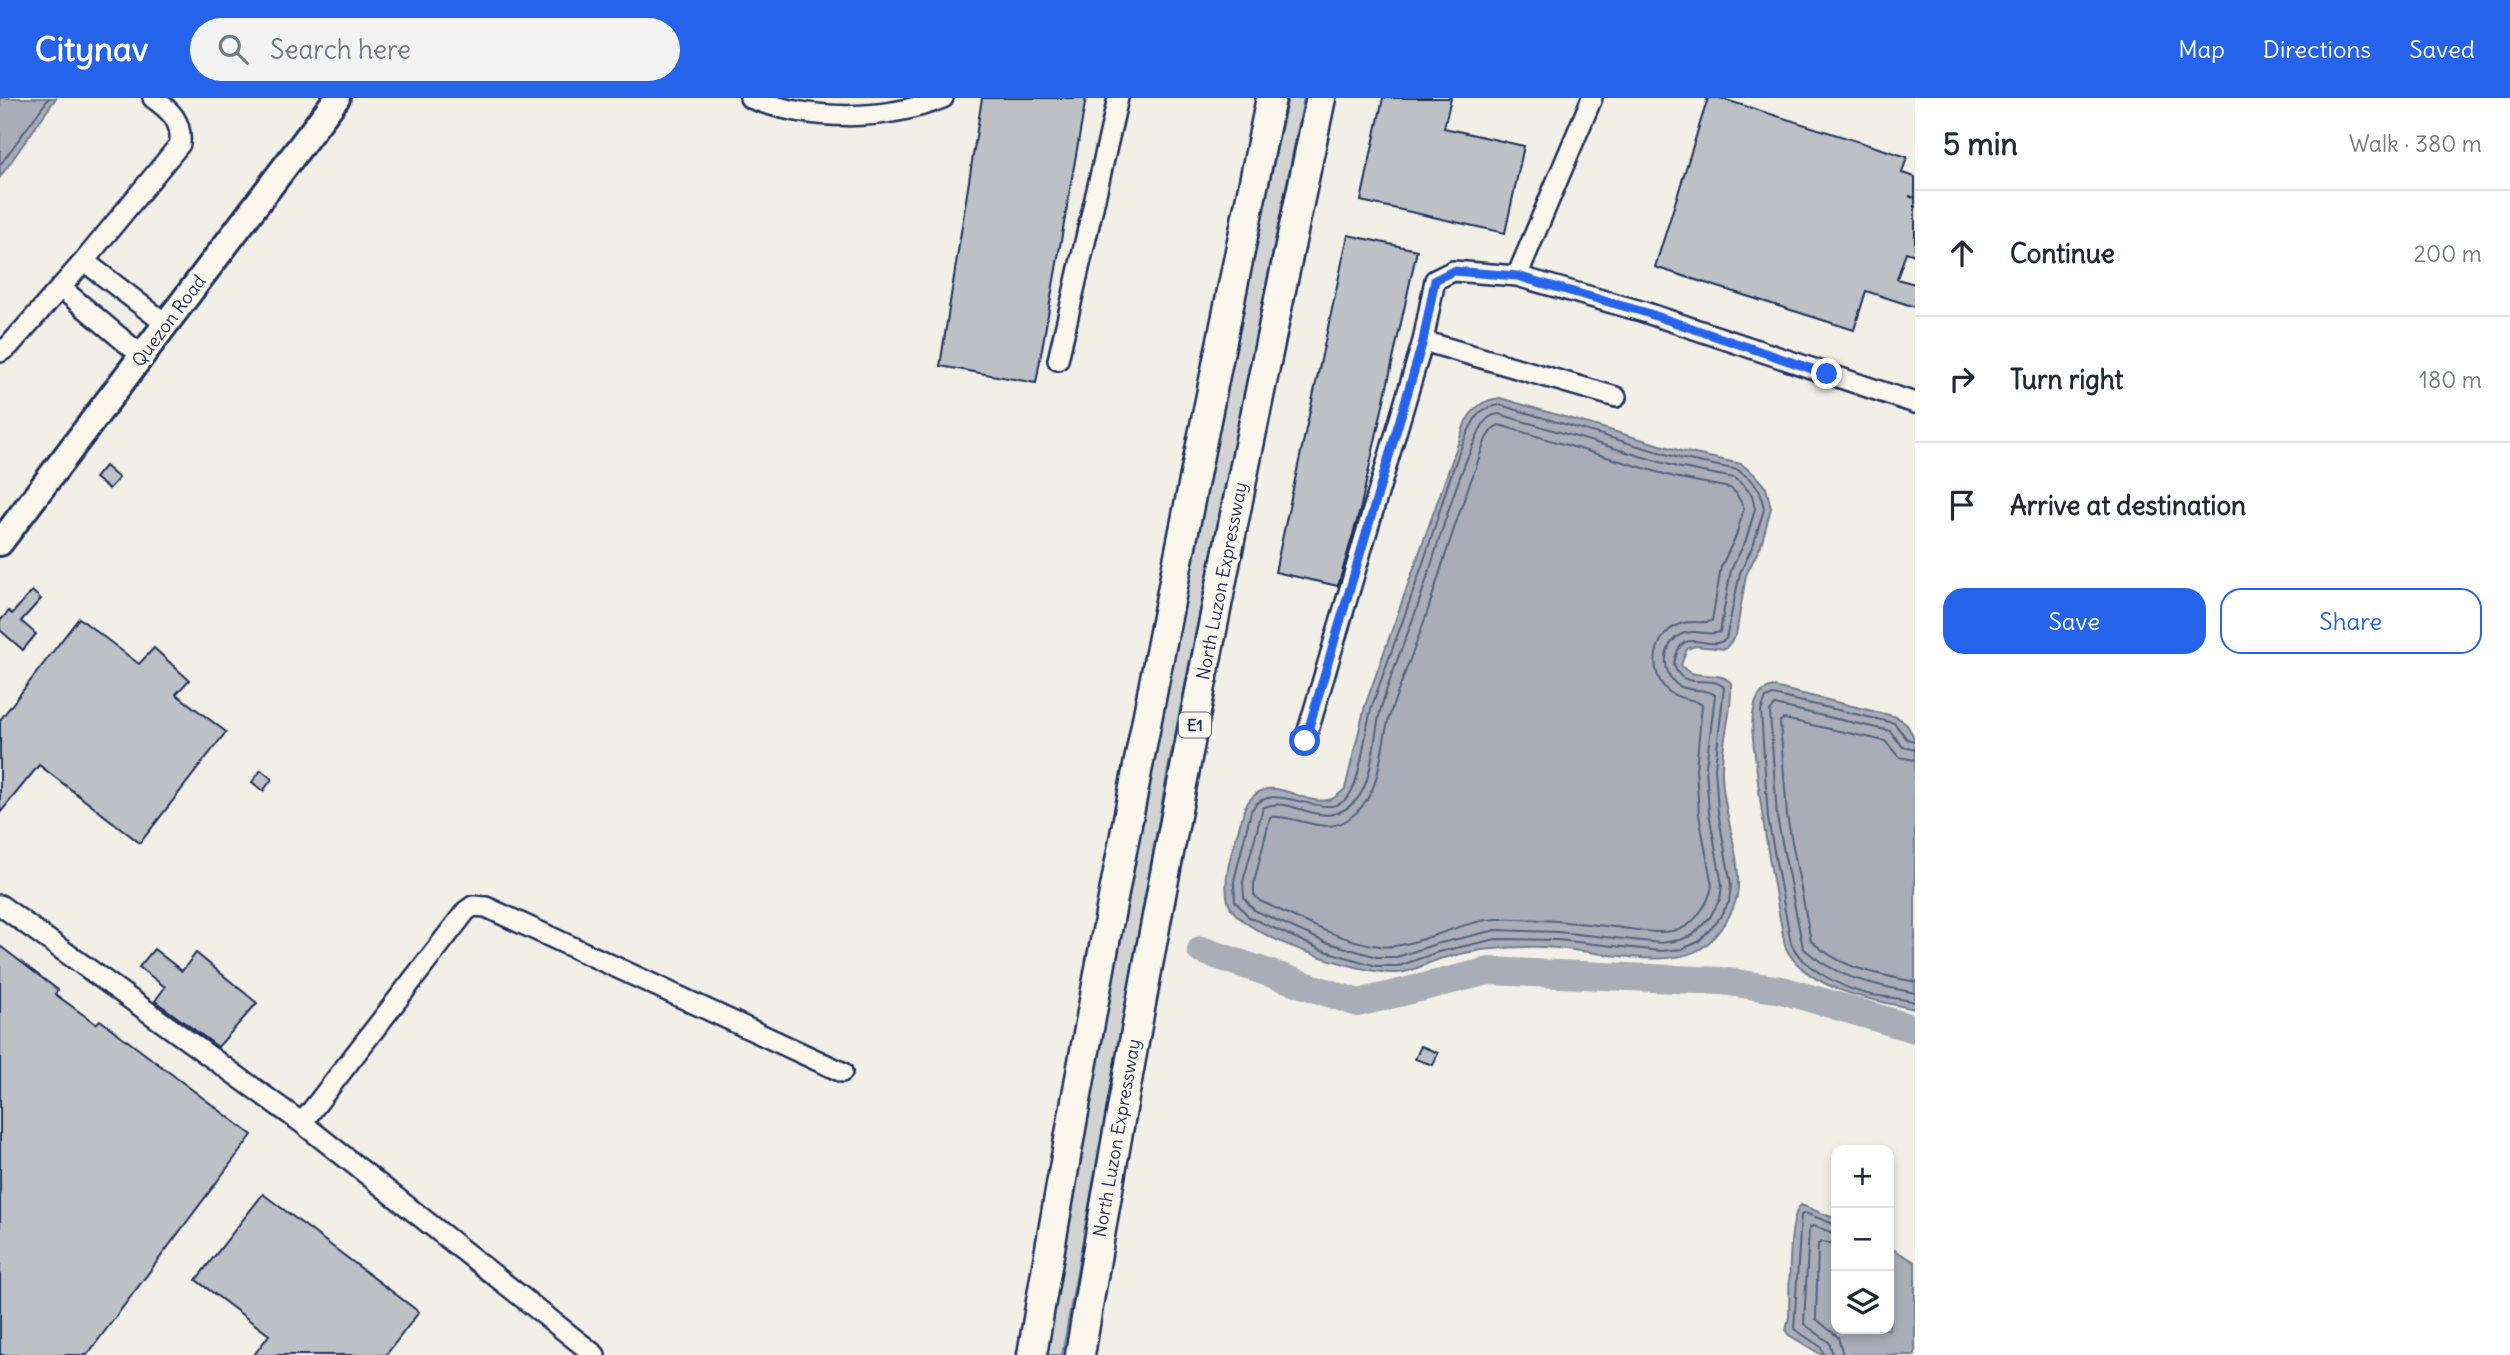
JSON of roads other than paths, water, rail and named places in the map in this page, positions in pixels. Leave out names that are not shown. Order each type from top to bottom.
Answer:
[{"type":"highway","points":[[1032,1355],[1068,1143],[1183,536],[1271,98]]},
{"type":"highway","name":"North Luzon Expressway","points":[[1080,1355],[1114,1152],[1242,475],[1321,98]]},
{"type":"main road","name":"Quezon Road","points":[[0,543],[337,98]]},
{"type":"street","points":[[0,352],[61,288],[180,144],[181,128],[169,110],[153,98]]},
{"type":"street","points":[[750,98],[771,106],[865,118],[920,107],[943,98]]},
{"type":"street","points":[[1058,360],[1118,98]]},
{"type":"street","points":[[1517,276],[1592,98]]},
{"type":"street","points":[[84,261],[166,324]]},
{"type":"street","points":[[1305,741],[1423,341],[1435,280],[1453,271],[1517,276],[1644,312],[1915,403]]},
{"type":"street","points":[[61,288],[142,356]]},
{"type":"street","points":[[1423,341],[1616,397]]},
{"type":"street","points":[[0,905],[302,1123],[595,1355]]},
{"type":"street","points":[[302,1123],[466,911],[473,906],[486,907],[842,1072]]},
{"type":"water","points":[[0,98],[56,98],[0,177]]},
{"type":"water","points":[[1500,398],[1681,451],[1741,464],[1766,488],[1771,508],[1761,545],[1746,575],[1736,635],[1725,649],[1695,646],[1687,649],[1681,665],[1692,673],[1719,676],[1731,683],[1722,756],[1722,782],[1738,874],[1736,899],[1733,909],[1715,936],[1700,949],[1685,955],[1666,958],[1624,957],[1560,948],[1530,947],[1481,950],[1443,958],[1398,973],[1358,968],[1276,940],[1236,914],[1228,901],[1226,890],[1231,854],[1245,807],[1255,795],[1276,789],[1321,801],[1332,799],[1345,789],[1365,706],[1466,421],[1480,405]]},
{"type":"water","points":[[1774,687],[1897,717],[1907,725],[1915,739],[1915,1009],[1861,997],[1824,983],[1795,961],[1785,946],[1765,832],[1752,729],[1758,697]]},
{"type":"water","points":[[1801,1205],[1831,1217],[1831,1334],[1894,1334],[1894,1250],[1915,1262],[1915,1355],[1822,1355],[1789,1335],[1786,1331],[1789,1317],[1791,1240]]},
{"type":"waterway","points":[[1201,950],[1358,1003],[1489,971],[1722,981],[1782,990],[1915,1029]]}]
